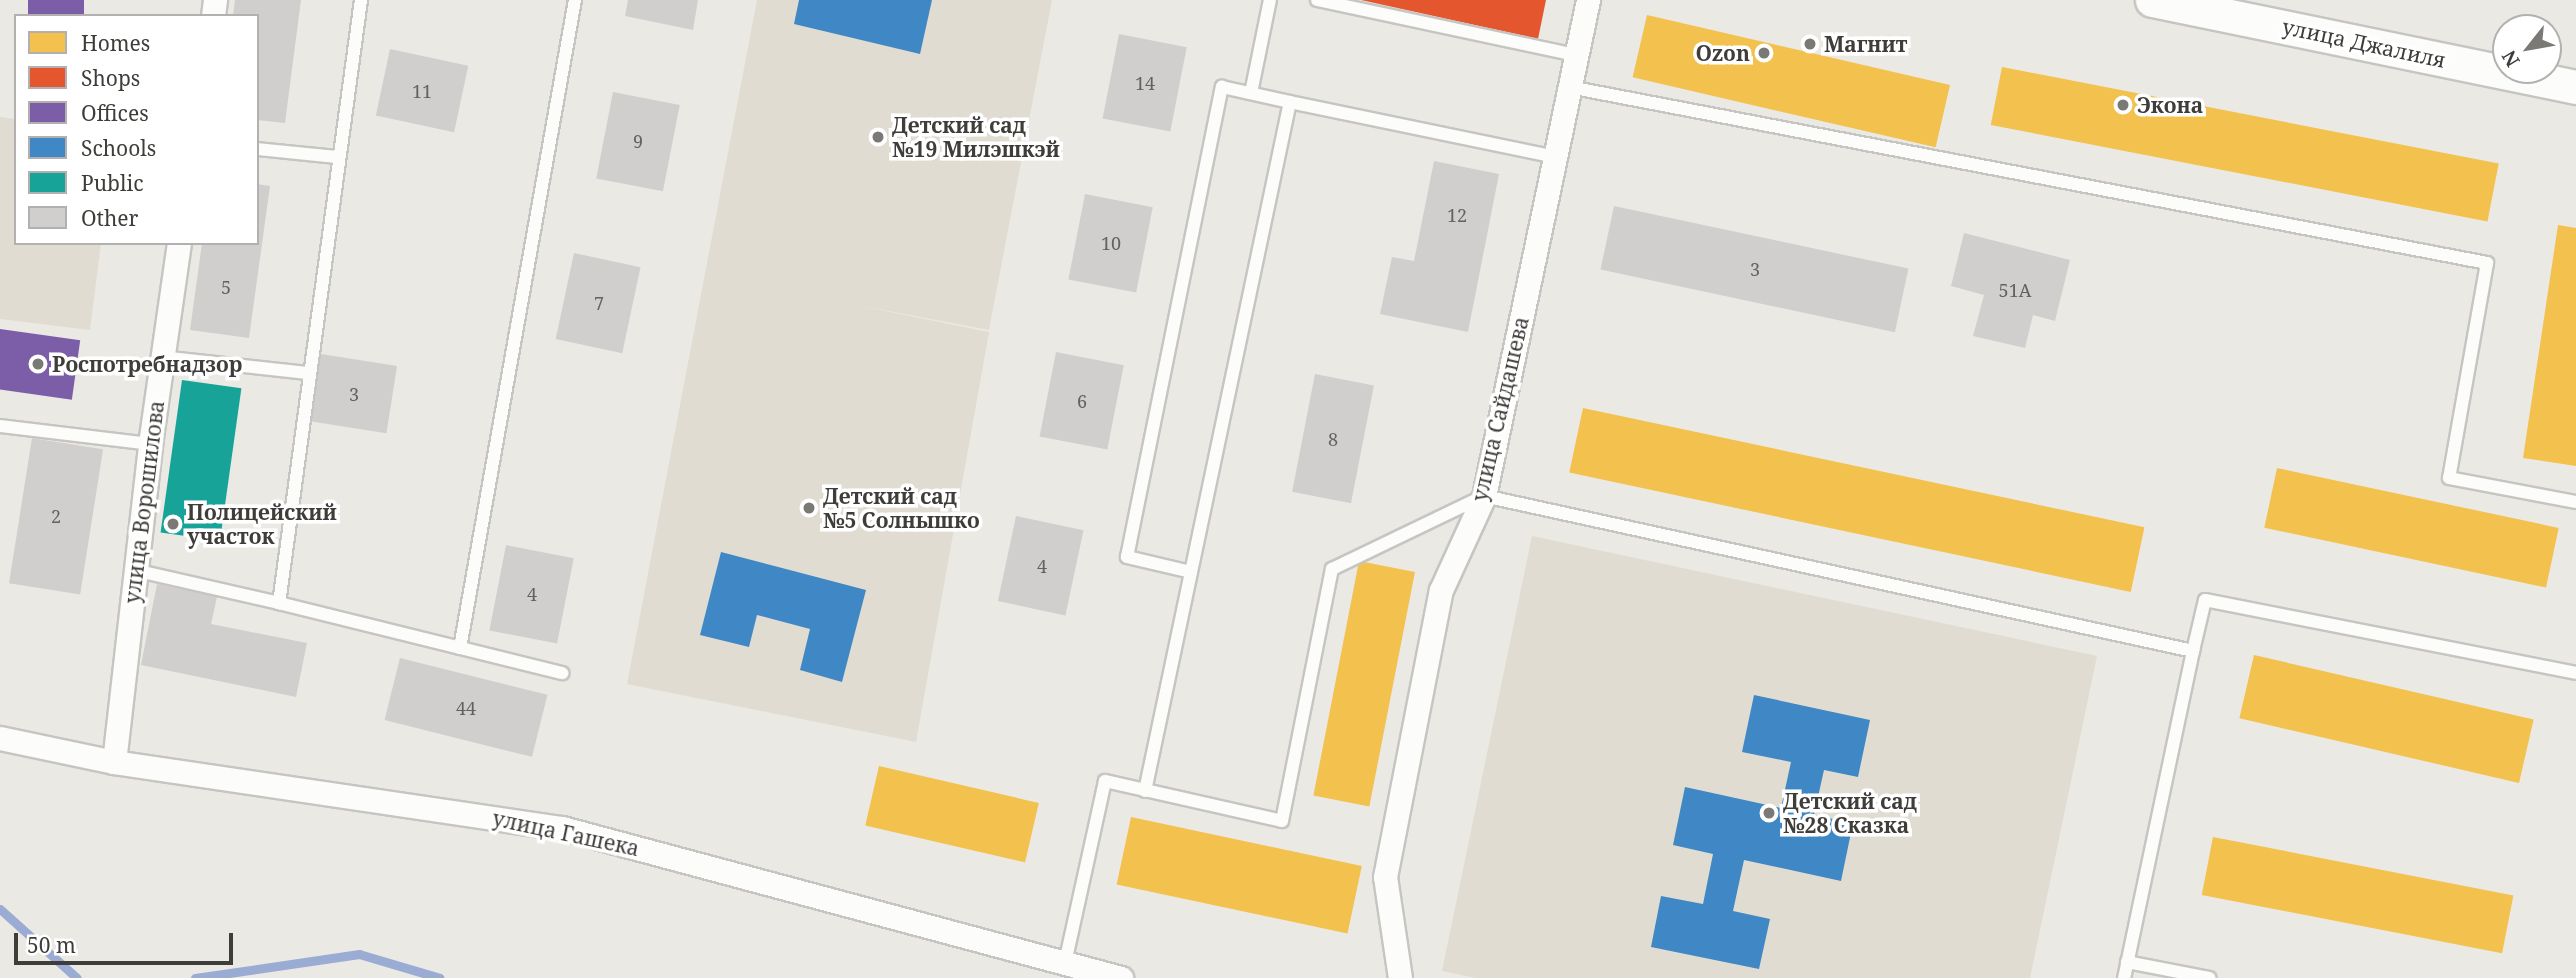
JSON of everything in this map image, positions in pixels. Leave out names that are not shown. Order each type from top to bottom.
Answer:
[{"type":"main road","name":"улица Джалиля","points":[[2152,0],[2576,87]]},
{"type":"street","name":"улица Сайдашева","points":[[1401,978],[1385,877],[1441,590],[1484,496],[1588,0]]},
{"type":"street","name":"улица Ворошилова","points":[[114,762],[134,570],[179,245]]},
{"type":"street","name":"улица Гашека","points":[[0,738],[114,762],[562,828],[1121,978]]},
{"type":"lane","points":[[279,603],[336,157],[361,0]]},
{"type":"lane","points":[[460,648],[575,0]]},
{"type":"lane","points":[[1251,93],[1270,0]]},
{"type":"lane","points":[[1317,0],[1576,55]]},
{"type":"lane","points":[[1191,572],[1127,557],[1222,87],[1555,157]]},
{"type":"lane","points":[[1569,87],[2487,262],[2449,478],[2576,502]]},
{"type":"lane","points":[[1145,791],[1290,102]]},
{"type":"lane","points":[[259,149],[336,157]]},
{"type":"lane","points":[[162,357],[308,373]]},
{"type":"lane","points":[[0,426],[150,444]]},
{"type":"lane","points":[[1065,963],[1104,781],[1282,821],[1332,569],[1484,496],[2193,651]]},
{"type":"lane","points":[[134,570],[562,673]]},
{"type":"lane","points":[[2124,978],[2205,600],[2576,673]]},
{"type":"lane","points":[[2127,962],[2209,978]]},
{"type":"shaded area","points":[[757,0],[1052,0],[989,330],[851,304],[989,332],[916,742],[627,684]]},
{"type":"shaded area","points":[[0,117],[14,119],[14,245],[101,245],[90,330],[0,319]]},
{"type":"shaded area","name":"Детский сад №28 Сказка","points":[[1532,536],[2097,656],[2030,978],[1476,978],[1442,971]]},
{"type":"building: Homes","points":[[1647,15],[1950,85],[1936,147],[1633,77]]},
{"type":"building: Homes","points":[[2002,67],[2499,164],[2487,221],[1991,125]]},
{"type":"building: Homes","points":[[2558,225],[2576,228],[2576,466],[2523,458]]},
{"type":"building: Homes","points":[[1583,408],[2144,527],[2131,592],[1569,473]]},
{"type":"building: Homes","points":[[2277,468],[2559,528],[2546,588],[2264,528]]},
{"type":"building: Homes","points":[[1359,561],[1415,572],[1369,806],[1313,796]]},
{"type":"building: Homes","points":[[2254,655],[2534,720],[2519,783],[2239,718]]},
{"type":"building: Homes","points":[[879,766],[1039,803],[1025,862],[865,825]]},
{"type":"building: Homes","points":[[1131,817],[1362,866],[1347,934],[1117,884]]},
{"type":"building: Homes","points":[[2213,837],[2513,895],[2502,953],[2202,895]]},
{"type":"building: Shops","points":[[1361,0],[1546,0],[1538,39]]},
{"type":"building: Offices","points":[[28,0],[84,0],[84,14],[28,14]]},
{"type":"building: Offices","name":"Роспотребнадзор","points":[[0,329],[80,340],[72,400],[0,390]]},
{"type":"building: Schools","points":[[799,0],[932,0],[920,54],[794,24]]},
{"type":"building: Schools","points":[[721,552],[866,590],[842,682],[800,670],[810,629],[757,615],[749,647],[700,635]]},
{"type":"building: Schools","points":[[1754,695],[1870,720],[1858,777],[1824,770],[1814,815],[1853,823],[1841,881],[1744,860],[1733,911],[1770,919],[1759,969],[1651,947],[1661,896],[1703,904],[1713,854],[1673,845],[1685,787],[1781,808],[1791,762],[1742,752]]},
{"type":"building: Public","points":[[182,380],[241,388],[220,541],[161,533]]},
{"type":"building: Other","points":[[235,0],[301,0],[285,123],[259,120],[259,14],[233,14]]},
{"type":"building: Other","points":[[628,0],[698,0],[693,30],[625,16]]},
{"type":"building: Other","points":[[1119,34],[1187,47],[1170,132],[1103,118]]},
{"type":"building: Other","points":[[390,49],[468,66],[454,132],[376,116]]},
{"type":"building: Other","points":[[613,92],[680,105],[663,191],[596,178]]},
{"type":"building: Other","points":[[1434,161],[1499,174],[1468,332],[1380,314],[1392,257],[1414,261]]},
{"type":"building: Other","points":[[259,184],[270,186],[249,338],[190,330],[202,245],[259,245]]},
{"type":"building: Other","points":[[1085,194],[1153,207],[1136,293],[1068,279]]},
{"type":"building: Other","points":[[1614,206],[1908,269],[1895,332],[1600,270]]},
{"type":"building: Other","points":[[1964,233],[2070,260],[2055,321],[2033,315],[2025,348],[1973,336],[1984,295],[1951,286]]},
{"type":"building: Other","points":[[574,253],[641,267],[622,353],[556,339]]},
{"type":"building: Other","points":[[1056,352],[1124,365],[1107,450],[1040,436]]},
{"type":"building: Other","points":[[321,354],[397,366],[386,433],[310,421]]},
{"type":"building: Other","points":[[1315,374],[1374,385],[1351,503],[1292,492]]},
{"type":"building: Other","points":[[32,438],[103,449],[80,594],[9,583]]},
{"type":"building: Other","points":[[1016,516],[1083,530],[1065,615],[998,601]]},
{"type":"building: Other","points":[[506,545],[574,558],[557,644],[489,630]]},
{"type":"building: Other","points":[[157,584],[217,597],[211,624],[307,643],[296,697],[141,665]]},
{"type":"building: Other","points":[[400,658],[547,695],[532,757],[385,720]]},
{"type":"waterway","points":[[0,909],[77,978]]},
{"type":"waterway","points":[[195,978],[359,954],[440,978]]},
{"type":"place","name":"Магнит","points":[[1810,44]]},
{"type":"place","name":"Ozon","points":[[1764,53]]},
{"type":"place","name":"Экона","points":[[2123,105]]},
{"type":"place","name":"Детский сад №19 Милэшкэй","points":[[878,137]]},
{"type":"place","name":"Роспотребнадзор","points":[[38,364]]},
{"type":"place","name":"Детский сад №5 Солнышко","points":[[809,508]]},
{"type":"place","name":"Полицейский участок","points":[[173,524]]},
{"type":"place","name":"Детский сад №28 Сказка","points":[[1769,813]]}]
